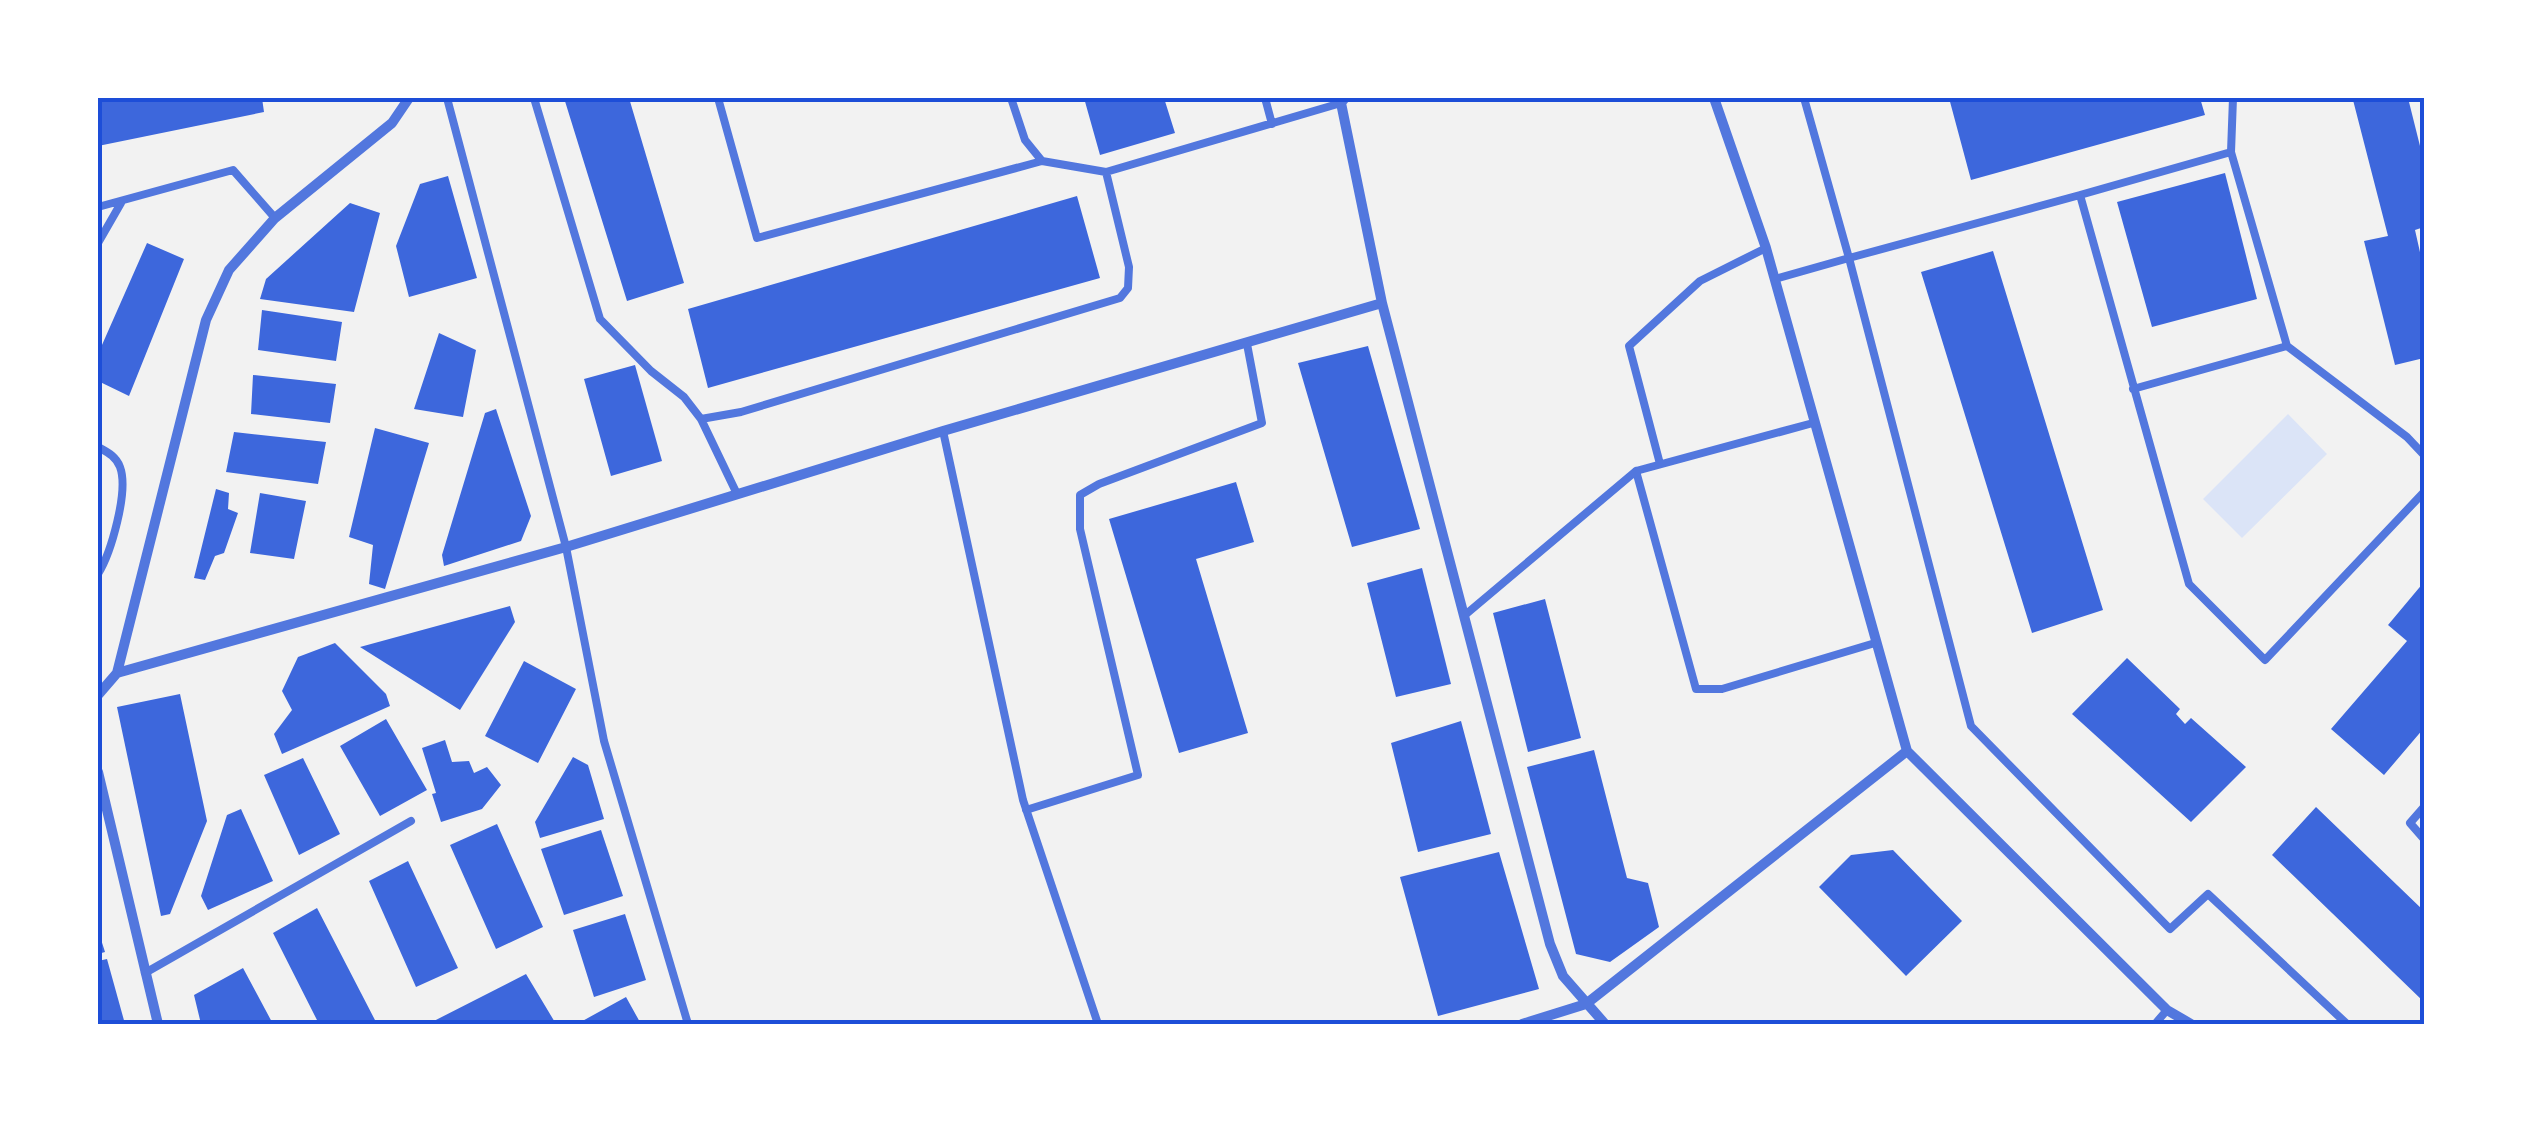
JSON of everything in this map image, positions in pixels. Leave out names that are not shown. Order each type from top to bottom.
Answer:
[{"type":"street","points":[[98,695],[117,673],[206,320],[229,270],[275,218],[392,123],[409,98]]},
{"type":"street","points":[[1714,98],[1766,248],[1908,751],[2167,1010],[2191,1024]]},
{"type":"street","points":[[1343,100],[1382,303],[1550,944],[1564,976],[1605,1024]]},
{"type":"street","points":[[117,673],[566,547],[1382,303]]},
{"type":"street","points":[[1522,1024],[1586,1004],[1908,751]]},
{"type":"street","points":[[98,772],[158,1024]]},
{"type":"lane","points":[[447,98],[566,547],[604,741],[688,1024]]},
{"type":"lane","points":[[534,98],[600,319],[651,371],[684,397],[701,419],[736,494]]},
{"type":"lane","points":[[718,98],[757,238],[1042,161],[1106,172],[1343,100]]},
{"type":"lane","points":[[1011,98],[1025,140],[1042,161]]},
{"type":"lane","points":[[1265,98],[1272,124]]},
{"type":"lane","points":[[1804,98],[1971,726],[2170,930],[2208,894],[2347,1024]]},
{"type":"lane","points":[[2233,98],[2231,152],[2287,346],[2424,455]]},
{"type":"lane","points":[[1775,279],[2231,152]]},
{"type":"lane","points":[[98,207],[233,170],[275,218]]},
{"type":"lane","points":[[701,419],[741,412],[1120,298],[1128,288],[1130,267],[1106,172]]},
{"type":"lane","points":[[2080,195],[2189,584],[2266,660],[2424,492]]},
{"type":"lane","points":[[98,243],[121,203]]},
{"type":"lane","points":[[1660,464],[1630,346],[1700,281],[1766,248]]},
{"type":"lane","points":[[1026,810],[1138,774],[1080,530],[1080,495],[1099,484],[1262,423],[1247,344]]},
{"type":"lane","points":[[2133,389],[2287,346]]},
{"type":"lane","points":[[1465,615],[1636,471],[1813,422]]},
{"type":"lane","points":[[944,431],[1026,810],[1098,1024]]},
{"type":"lane","points":[[98,447],[111,453],[120,466],[123,483],[109,555],[98,574]]},
{"type":"lane","points":[[1636,471],[1696,689],[1722,689],[1875,643]]},
{"type":"lane","points":[[2424,808],[2410,824],[2424,839]]},
{"type":"lane","points":[[146,973],[411,821]]},
{"type":"lane","points":[[2154,1024],[2167,1010]]},
{"type":"shaded area","points":[[2288,414],[2327,454],[2242,538],[2203,499]]},
{"type":"building","points":[[98,98],[262,98],[264,112],[98,146]]},
{"type":"building","points":[[564,98],[629,98],[684,283],[627,301]]},
{"type":"building","points":[[1084,98],[1164,98],[1175,133],[1100,155]]},
{"type":"building","points":[[1949,98],[2200,98],[2205,115],[1971,180]]},
{"type":"building","points":[[2408,98],[2424,162],[2424,227],[2415,230],[2424,270],[2424,358],[2395,365],[2364,241],[2388,236],[2353,100]]},
{"type":"building","points":[[2225,173],[2257,299],[2152,327],[2117,202]]},
{"type":"building","points":[[448,176],[477,278],[409,297],[396,246],[420,184]]},
{"type":"building","points":[[1077,196],[1100,278],[708,388],[688,309]]},
{"type":"building","points":[[350,203],[380,213],[354,312],[260,299],[266,279]]},
{"type":"building","points":[[147,243],[184,259],[129,396],[98,381],[98,354]]},
{"type":"building","points":[[1993,251],[2103,610],[2032,633],[1921,272]]},
{"type":"building","points":[[262,310],[342,322],[336,361],[258,350]]},
{"type":"building","points":[[439,333],[476,350],[463,417],[414,409]]},
{"type":"building","points":[[1368,346],[1420,529],[1352,547],[1298,363]]},
{"type":"building","points":[[635,365],[662,461],[611,476],[584,379]]},
{"type":"building","points":[[253,375],[336,384],[330,423],[251,414]]},
{"type":"building","points":[[496,409],[531,516],[521,541],[444,566],[442,555],[485,413]]},
{"type":"building","points":[[375,428],[429,443],[385,589],[369,584],[373,545],[349,537]]},
{"type":"building","points":[[234,432],[326,442],[318,484],[226,472]]},
{"type":"building","points":[[1236,482],[1254,542],[1196,559],[1248,733],[1179,753],[1109,519]]},
{"type":"building","points":[[216,489],[229,493],[228,509],[238,513],[224,553],[215,556],[205,580],[194,578]]},
{"type":"building","points":[[260,493],[306,501],[294,559],[250,553]]},
{"type":"building","points":[[1422,568],[1451,684],[1396,697],[1367,583]]},
{"type":"building","points":[[2424,582],[2424,728],[2384,775],[2331,729],[2407,641],[2388,625]]},
{"type":"building","points":[[1545,599],[1581,738],[1528,752],[1493,613]]},
{"type":"building","points":[[510,606],[515,622],[460,710],[360,647]]},
{"type":"building","points":[[335,643],[386,694],[390,706],[282,754],[274,734],[292,710],[282,691],[298,657]]},
{"type":"building","points":[[2127,658],[2180,709],[2176,714],[2185,724],[2191,718],[2246,767],[2191,822],[2072,714]]},
{"type":"building","points":[[524,661],[576,689],[538,763],[485,736]]},
{"type":"building","points":[[180,694],[207,821],[170,914],[161,916],[117,707]]},
{"type":"building","points":[[386,719],[427,790],[380,816],[340,746]]},
{"type":"building","points":[[1461,721],[1491,834],[1418,852],[1391,743]]},
{"type":"building","points":[[445,740],[452,762],[469,761],[474,773],[487,767],[501,785],[482,809],[441,822],[422,748]]},
{"type":"building","points":[[1594,750],[1627,878],[1648,883],[1659,927],[1610,962],[1576,954],[1527,767]]},
{"type":"building","points":[[573,757],[588,765],[604,819],[540,838],[535,822]]},
{"type":"building","points":[[303,758],[340,834],[299,855],[264,775]]},
{"type":"building","points":[[2316,807],[2424,911],[2424,1002],[2272,855]]},
{"type":"building","points":[[241,809],[273,881],[208,910],[201,896],[227,815]]},
{"type":"building","points":[[497,824],[543,927],[496,949],[450,845]]},
{"type":"building","points":[[601,830],[623,896],[564,915],[541,849]]},
{"type":"building","points":[[1893,850],[1962,921],[1906,976],[1819,887],[1851,855]]},
{"type":"building","points":[[1499,852],[1539,989],[1438,1016],[1400,877]]},
{"type":"building","points":[[408,861],[458,968],[416,987],[369,881]]},
{"type":"building","points":[[317,908],[376,1022],[319,1024],[273,933]]},
{"type":"building","points":[[625,914],[646,980],[594,997],[573,930]]},
{"type":"building","points":[[98,930],[105,952],[98,954]]},
{"type":"building","points":[[107,959],[125,1024],[98,1024],[98,961]]},
{"type":"building","points":[[243,968],[273,1024],[201,1024],[194,995]]},
{"type":"building","points":[[526,974],[556,1024],[428,1024]]},
{"type":"building","points":[[626,997],[641,1024],[577,1024]]}]
